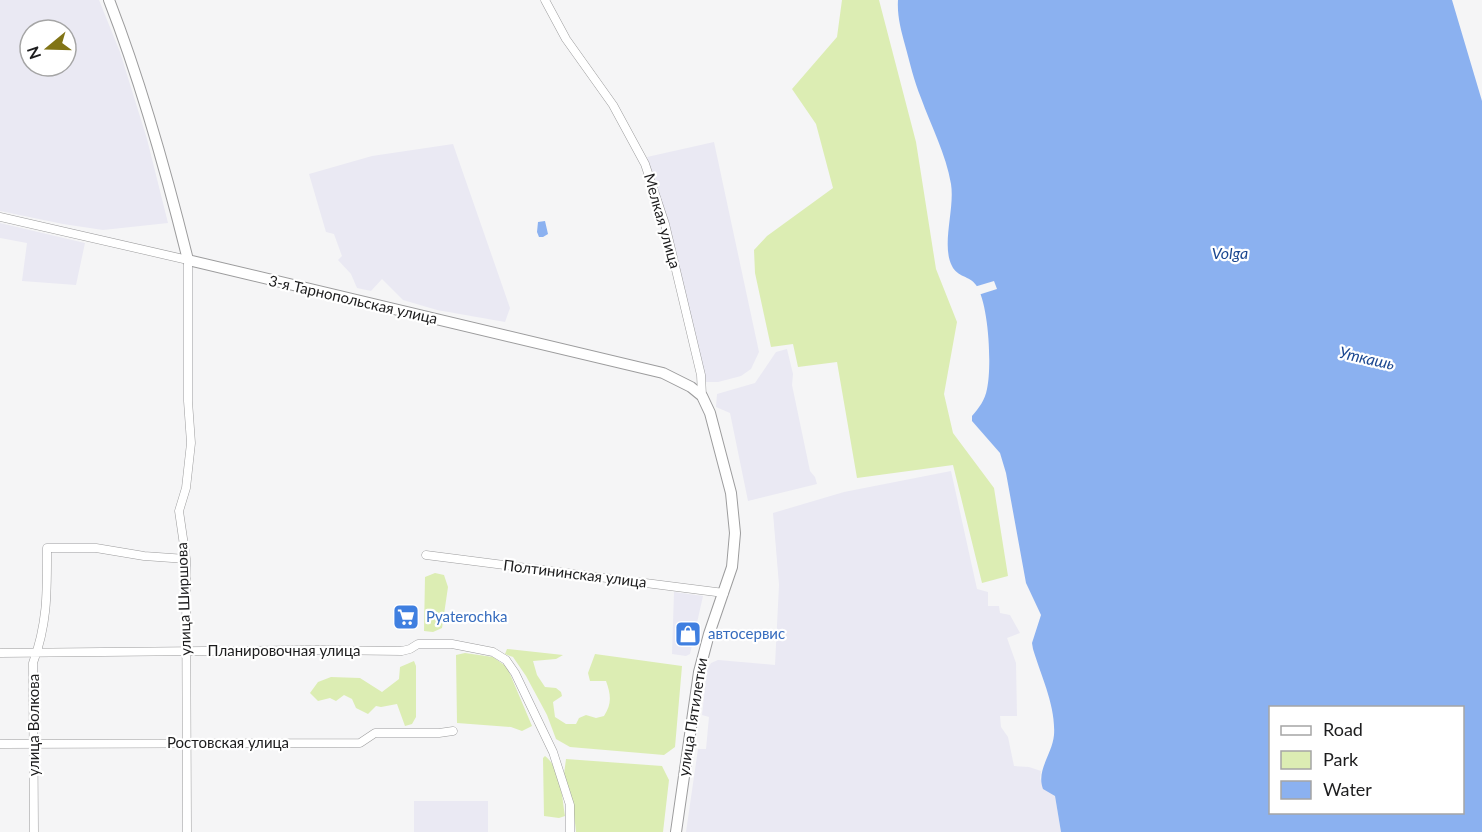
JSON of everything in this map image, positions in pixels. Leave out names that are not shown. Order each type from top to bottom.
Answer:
[{"type":"main road","points":[[109,0],[135,66],[188,260]]},
{"type":"main road","name":"3-я Тарнопольская улица","points":[[188,260],[651,370],[681,381],[702,396]]},
{"type":"main road","name":"улица Пятилетки","points":[[676,832],[699,672],[709,634],[724,593],[733,556],[735,533],[732,506],[714,423],[702,396]]},
{"type":"street","name":"Мелкая улица","points":[[544,0],[566,39],[613,105],[651,180],[665,224],[701,375],[702,396]]},
{"type":"street","name":"3-я Тарнопольская улица","points":[[0,217],[188,260]]},
{"type":"street","name":"улица Ширшова","points":[[187,832],[186,560],[178,511],[186,488],[191,443],[188,400],[188,260]]},
{"type":"street","name":"улица Волкова","points":[[34,832],[33,663],[41,640],[47,605],[47,548],[96,548],[186,560]]},
{"type":"street","name":"Полтининская улица","points":[[426,555],[724,593]]},
{"type":"street","name":"Планировочная улица","points":[[0,653],[402,651],[418,644],[452,644],[493,652],[506,660],[515,673],[553,752],[570,805],[570,832]]},
{"type":"street","name":"Ростовская улица","points":[[0,744],[360,743],[375,733],[453,731]]},
{"type":"shaded area","points":[[0,0],[99,0],[120,52],[147,139],[168,223],[103,230],[0,211]]},
{"type":"shaded area","points":[[714,142],[759,352],[751,369],[741,376],[718,382],[706,382],[666,222],[647,157]]},
{"type":"shaded area","points":[[453,144],[510,308],[505,322],[437,310],[403,300],[382,279],[371,291],[357,288],[351,274],[338,260],[342,256],[334,234],[326,232],[309,174],[372,156]]},
{"type":"shaded area","points":[[0,223],[85,243],[76,285],[22,281],[27,243],[0,238]]},
{"type":"shaded area","points":[[787,349],[810,471],[817,484],[748,501],[730,413],[716,407],[717,394],[755,383],[776,352]]},
{"type":"shaded area","points":[[951,471],[977,589],[988,592],[988,606],[999,606],[1000,613],[1010,615],[1020,633],[1007,638],[1016,663],[1017,716],[1000,716],[1001,727],[1008,737],[1014,766],[1041,771],[1040,779],[1055,796],[1061,832],[686,832],[698,749],[706,749],[709,717],[702,715],[707,670],[711,663],[718,660],[775,665],[779,585],[773,513],[844,492]]},
{"type":"shaded area","points":[[674,592],[703,596],[690,654],[686,656],[672,654]]},
{"type":"shaded area","points":[[414,801],[488,801],[488,832],[414,832]]},
{"type":"green space","points":[[842,0],[879,0],[916,142],[936,269],[957,322],[944,394],[953,433],[994,488],[1008,576],[982,583],[953,465],[857,478],[837,362],[798,367],[793,344],[771,347],[755,273],[754,250],[767,236],[833,188],[816,124],[792,89],[837,37]]},
{"type":"green space","points":[[435,573],[444,575],[448,587],[442,628],[433,632],[424,631],[425,577]]},
{"type":"green space","points":[[507,649],[563,655],[556,659],[533,661],[537,675],[545,687],[556,688],[561,692],[562,696],[553,702],[555,717],[566,724],[576,724],[579,718],[586,715],[596,718],[604,716],[608,707],[610,695],[606,681],[590,681],[588,673],[595,654],[682,666],[675,747],[664,755],[570,747],[556,739],[547,715],[526,676],[513,657],[505,654]]},
{"type":"green space","points":[[465,653],[493,657],[507,667],[532,726],[522,731],[511,727],[457,723],[456,655]]},
{"type":"green space","points":[[414,661],[416,666],[416,717],[412,724],[405,726],[397,704],[376,706],[368,714],[356,708],[352,699],[344,695],[336,701],[330,698],[318,701],[310,693],[318,682],[331,677],[360,678],[382,692],[399,679],[400,667]]},
{"type":"green space","points":[[545,756],[558,775],[560,783],[565,816],[559,818],[544,816],[543,758]]},
{"type":"green space","points":[[566,759],[662,766],[669,780],[663,832],[576,832],[573,805],[564,774]]},
{"type":"water","name":"Volga","points":[[898,0],[1452,0],[1482,101],[1482,832],[1061,832],[1055,796],[1043,789],[1041,782],[1041,775],[1053,742],[1054,724],[1053,713],[1032,643],[1041,615],[1026,583],[1006,473],[1000,453],[972,421],[972,416],[985,397],[987,389],[989,351],[987,320],[976,285],[954,270],[949,257],[948,237],[952,194],[949,173],[914,79],[899,17]]},
{"type":"water","points":[[545,221],[548,234],[539,237],[538,222]]},
{"type":"pier","points":[[994,281],[997,289],[978,295],[974,287]]},
{"type":"place","name":"Pyaterochka","points":[[406,617]]},
{"type":"place","name":"автосервис","points":[[688,634]]},
{"type":"water label","name":"Уткашь","points":[[1367,358]]}]
